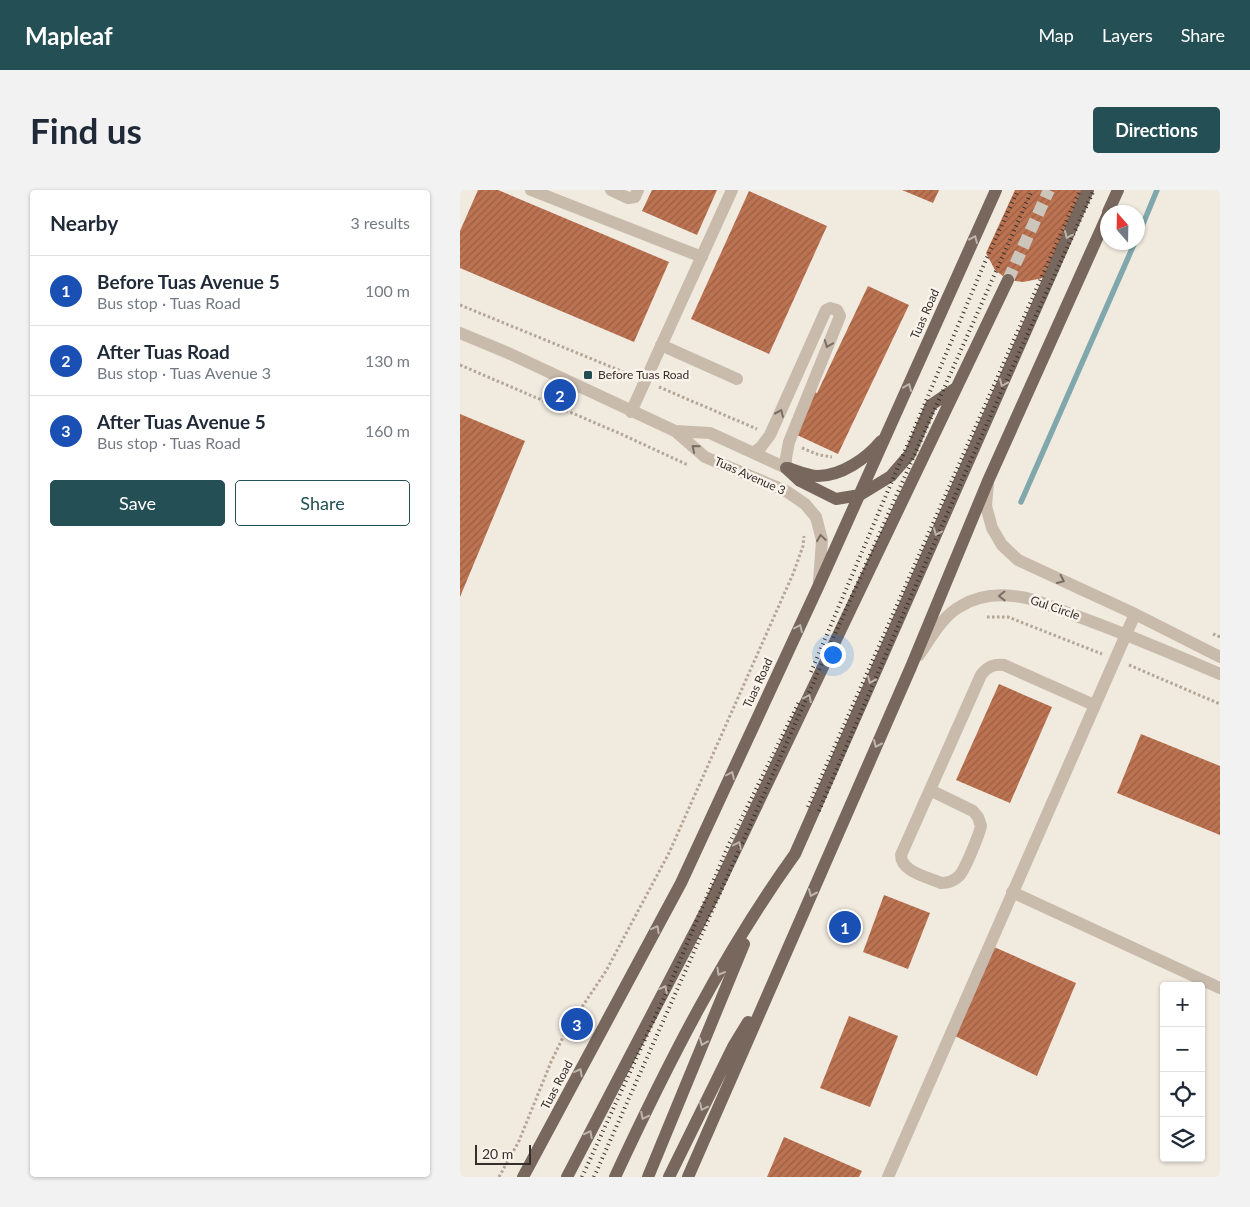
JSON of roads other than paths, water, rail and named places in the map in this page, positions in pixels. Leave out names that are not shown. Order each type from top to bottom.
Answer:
[{"type":"main road","name":"Tuas Road","points":[[523,1177],[681,883],[860,495],[996,190]]},
{"type":"main road","points":[[615,1177],[700,1007],[762,900],[795,854],[1088,190]]},
{"type":"main road","points":[[1111,205],[1118,190]]},
{"type":"main road","points":[[688,1177],[911,667],[988,481],[1100,231]]},
{"type":"main road","points":[[567,1177],[712,899],[1008,280]]},
{"type":"main road","points":[[786,468],[800,481],[836,499],[860,495],[891,476],[910,454],[931,405],[957,387]]},
{"type":"main road","points":[[786,468],[817,476],[839,473],[874,449],[888,432]]},
{"type":"main road","points":[[648,1177],[762,900]]},
{"type":"main road","points":[[669,1177],[734,1045],[770,989]]},
{"type":"street","points":[[531,190],[702,257]]},
{"type":"street","points":[[611,190],[628,198],[634,197],[638,190]]},
{"type":"street","points":[[631,412],[732,190]]},
{"type":"street","points":[[753,452],[761,447],[770,434],[826,310],[830,308],[837,310],[840,316],[789,442],[786,468]]},
{"type":"street","name":"Tuas Avenue 3","points":[[460,333],[675,431],[705,457],[786,491],[805,504],[816,517],[822,540],[822,562],[818,586]]},
{"type":"street","points":[[661,344],[737,379]]},
{"type":"street","name":"Tuas Avenue 3","points":[[675,431],[710,432],[786,468]]},
{"type":"street","name":"Gul Circle","points":[[988,481],[986,506],[988,516],[998,540],[1018,560],[1135,614],[1220,657]]},
{"type":"street","name":"Gul Circle","points":[[911,667],[953,610],[974,600],[986,597],[1014,596],[1029,599],[1125,634],[1220,674]]},
{"type":"street","points":[[888,1177],[1135,614]]},
{"type":"street","points":[[930,790],[973,811],[978,817],[981,826],[962,873],[954,880],[945,883],[908,869],[901,860],[902,853],[981,675],[996,664],[1004,665],[1094,705]]},
{"type":"street","points":[[1012,892],[1220,988]]},
{"type":"waterway","points":[[1145,219],[1157,190]]},
{"type":"waterway","points":[[1021,502],[1131,250]]},
{"type":"tunnel","points":[[1008,280],[1049,190]]},
{"type":"railway","points":[[811,672],[985,262],[1018,190]]},
{"type":"railway","points":[[594,1177],[1032,190]]},
{"type":"railway","points":[[808,807],[1080,190]]},
{"type":"railway","points":[[819,811],[953,499],[1094,190]]},
{"type":"railway","points":[[582,1177],[668,989],[728,846],[799,702]]},
{"type":"place","name":"Before Tuas Road","points":[[588,375]]},
{"type":"place","name":"After Tuas Road","points":[[560,395]]},
{"type":"place","name":"Before Tuas Avenue 5","points":[[845,927]]},
{"type":"place","name":"After Tuas Avenue 5","points":[[577,1024]]}]
